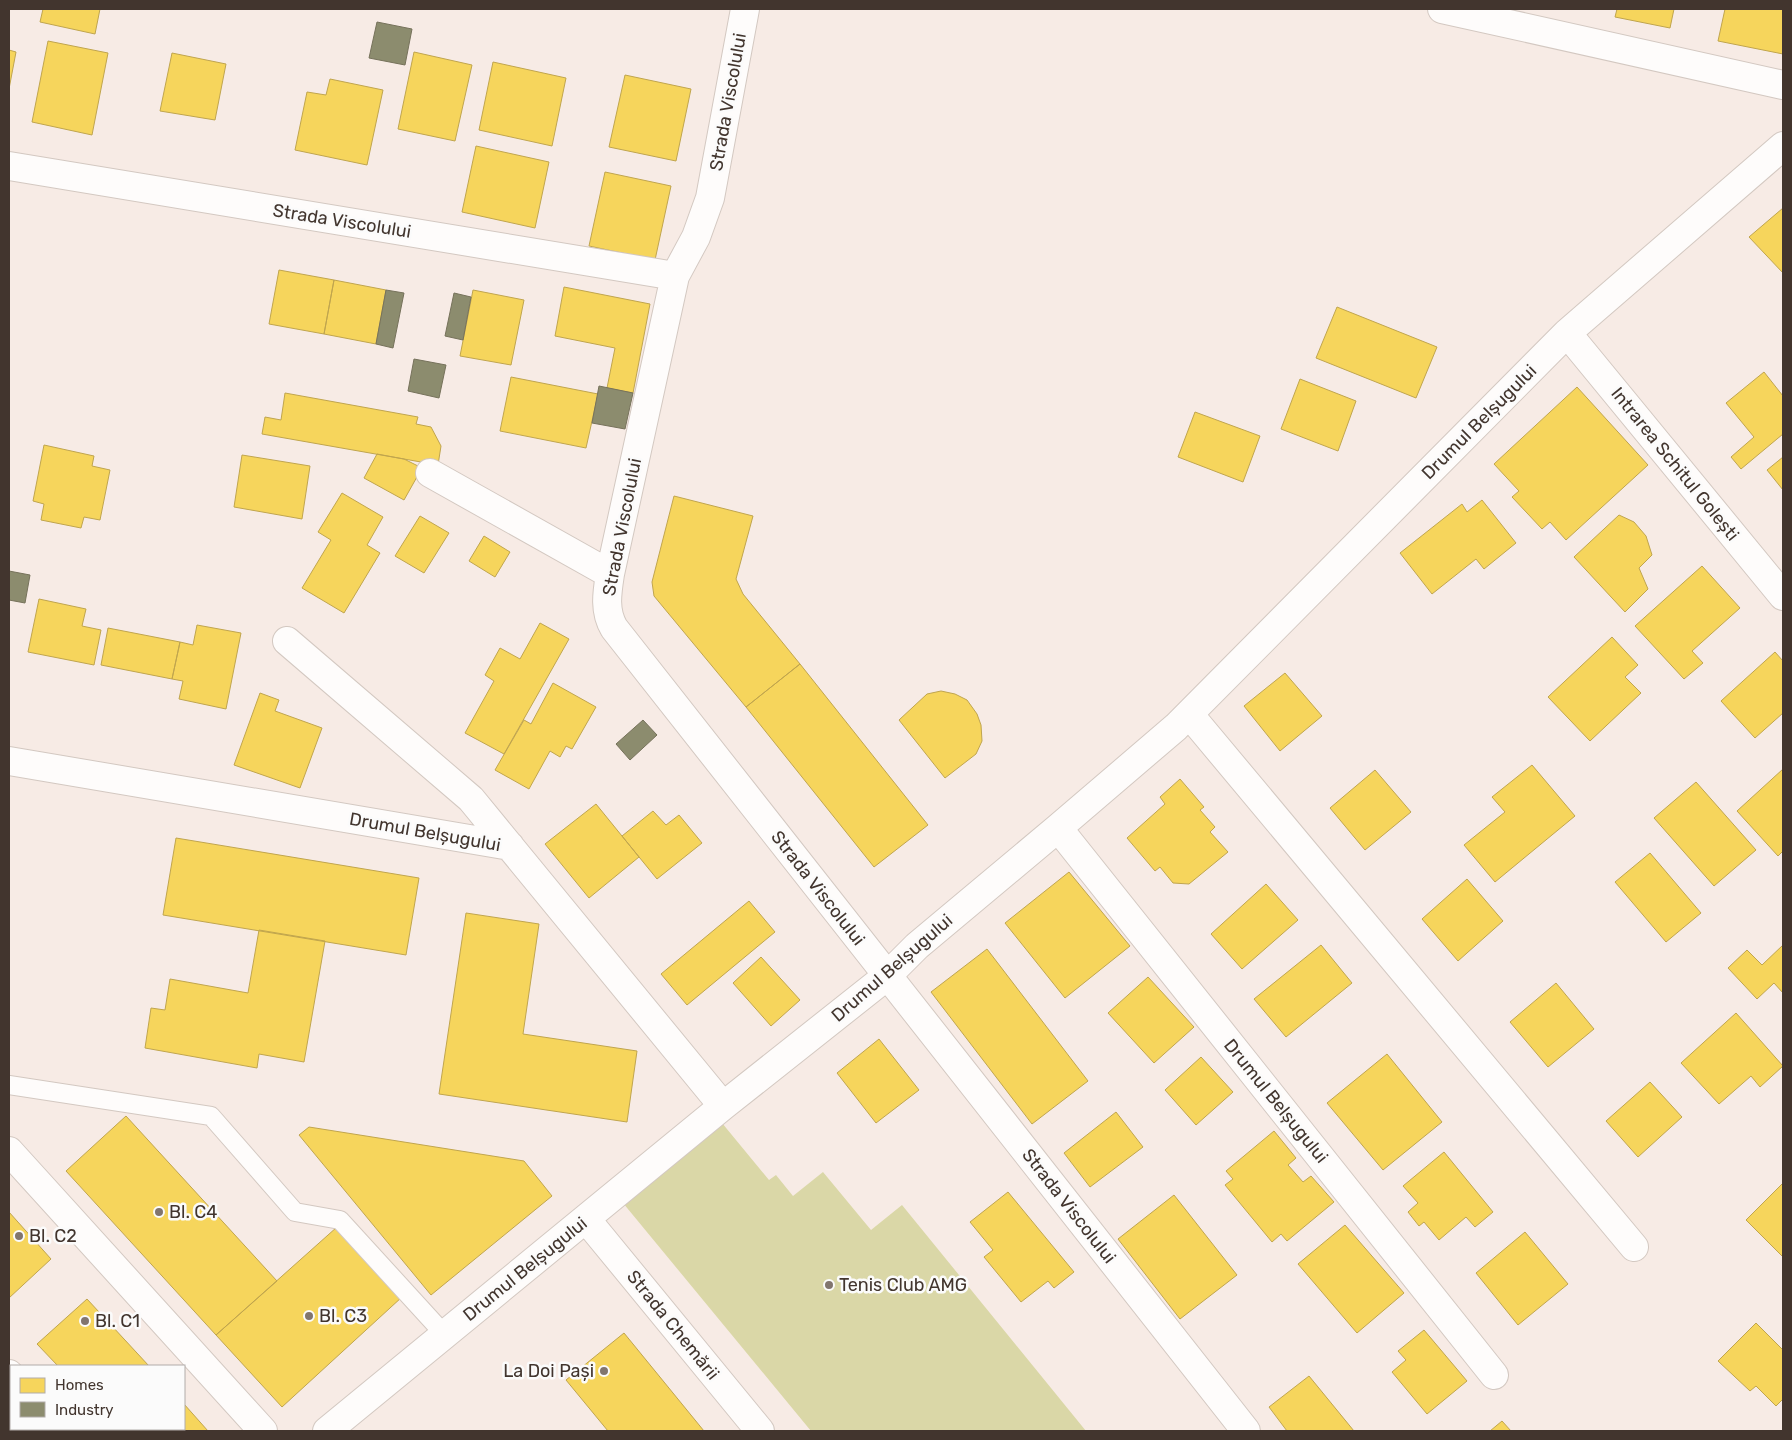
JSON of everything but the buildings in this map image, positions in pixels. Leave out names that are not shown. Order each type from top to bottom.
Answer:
[{"type":"street","name":"Strada Viscolului","points":[[745,9],[710,198],[696,237],[675,276],[610,574],[607,609],[609,620],[1246,1431]]},
{"type":"street","points":[[1442,9],[1783,86]]},
{"type":"street","name":"Drumul Belșugului","points":[[327,1431],[723,1106],[888,976],[917,946],[1058,828],[1189,714],[1567,333],[1783,146]]},
{"type":"street","name":"Strada Viscolului","points":[[9,166],[675,276]]},
{"type":"street","name":"Intrarea Schitul Golești","points":[[1567,333],[1783,596]]},
{"type":"street","points":[[430,473],[610,574]]},
{"type":"street","points":[[287,641],[471,799],[510,846]]},
{"type":"street","points":[[1189,714],[1634,1247]]},
{"type":"street","name":"Drumul Belșugului","points":[[9,761],[510,846],[723,1106]]},
{"type":"street","name":"Drumul Belșugului","points":[[1058,828],[1494,1375]]},
{"type":"street","points":[[9,1151],[263,1431]]},
{"type":"street","name":"Strada Chemării","points":[[586,1219],[760,1431]]},
{"type":"lane","points":[[9,1085],[211,1116],[295,1212],[340,1220],[445,1334]]},
{"type":"shaded area","name":"Tenis Club AMG","points":[[722,1123],[769,1180],[776,1175],[793,1196],[823,1172],[871,1230],[902,1205],[1086,1431],[811,1431],[623,1203]]},
{"type":"place","name":"Bl. C4","points":[[159,1212]]},
{"type":"place","name":"Bl. C2","points":[[19,1236]]},
{"type":"place","name":"Tenis Club AMG","points":[[829,1285]]},
{"type":"place","name":"Bl. C3","points":[[309,1316]]},
{"type":"place","name":"Bl. C1","points":[[85,1321]]},
{"type":"place","name":"La Doi Pași","points":[[604,1371]]}]
